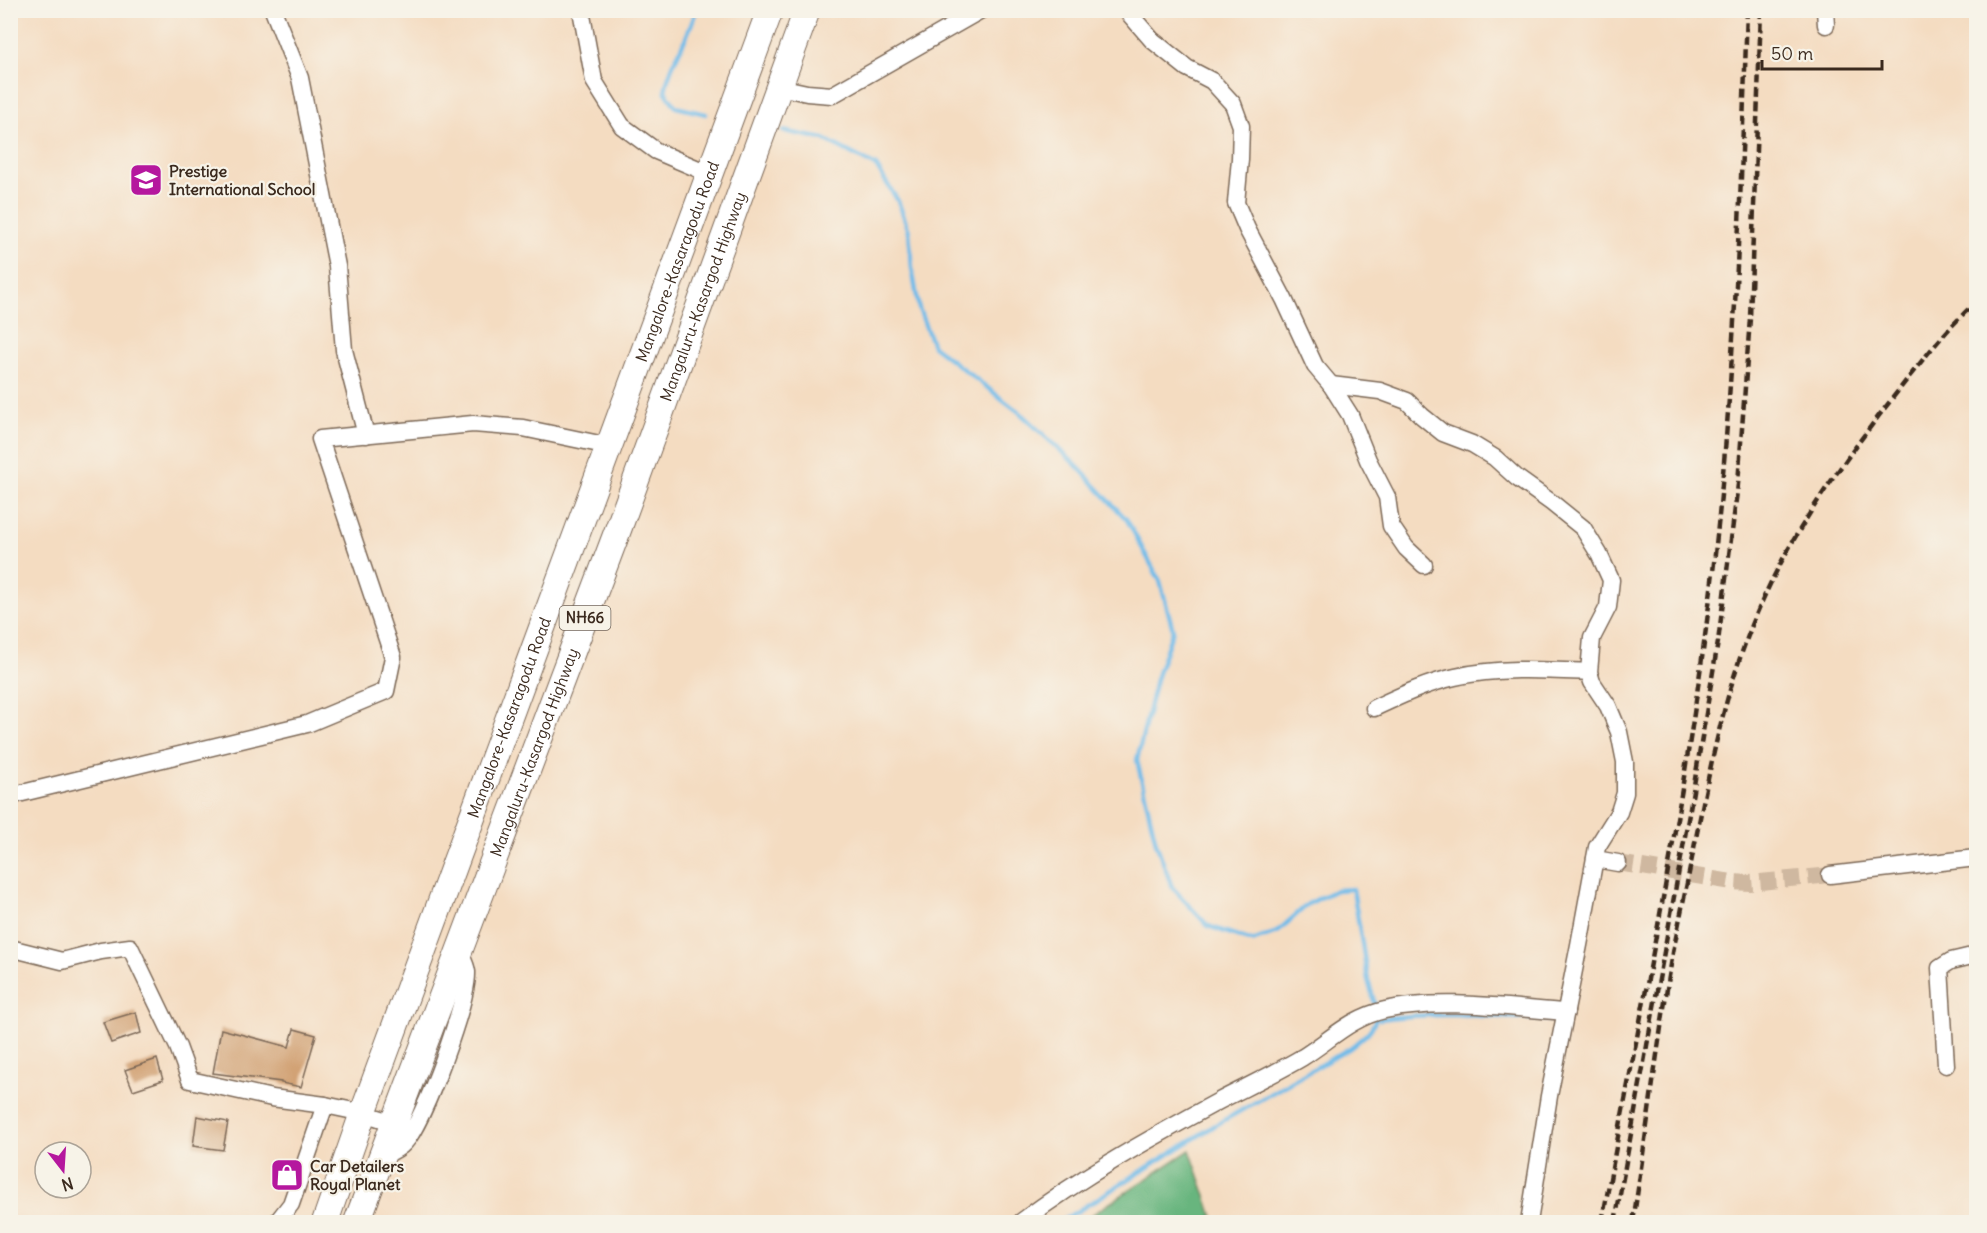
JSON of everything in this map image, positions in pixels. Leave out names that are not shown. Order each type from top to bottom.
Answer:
[{"type":"highway","name":"Mangalore-Kasaragodu Road","points":[[325,1222],[363,1113],[770,10]]},
{"type":"highway","name":"Mangaluru-Kasargod Highway","points":[[357,1222],[382,1156],[404,1125],[459,951],[619,527],[807,10]]},
{"type":"street","points":[[273,10],[300,78],[337,266],[344,350],[366,435]]},
{"type":"street","points":[[581,10],[594,81],[622,126],[656,151],[710,174]]},
{"type":"street","points":[[779,87],[832,95],[981,10]]},
{"type":"street","points":[[1126,10],[1152,40],[1187,68],[1212,81],[1233,104],[1241,126],[1236,202],[1247,229],[1284,299],[1315,366],[1331,385],[1350,415],[1386,497],[1390,526],[1406,548],[1424,565]]},
{"type":"street","points":[[1331,385],[1380,391],[1407,401],[1443,433],[1472,444],[1495,458],[1517,478],[1583,528],[1611,580],[1608,607],[1592,638],[1589,672],[1619,732],[1625,762],[1625,793],[1619,812],[1597,847],[1549,1096],[1529,1222]]},
{"type":"street","points":[[10,796],[307,724],[386,691],[393,657],[320,439],[473,424],[523,428],[609,446]]},
{"type":"street","points":[[1374,708],[1412,691],[1456,677],[1500,671],[1589,672]]},
{"type":"street","points":[[1830,875],[1977,858]]},
{"type":"street","points":[[1595,859],[1618,863]]},
{"type":"street","points":[[10,948],[62,961],[101,951],[130,947],[178,1047],[190,1080],[272,1098],[325,1105],[404,1125]]},
{"type":"street","points":[[1946,1065],[1941,968],[1951,961],[1977,955]]},
{"type":"street","points":[[1021,1222],[1148,1140],[1303,1057],[1368,1014],[1386,1010],[1451,1004],[1566,1012]]},
{"type":"street","points":[[277,1222],[291,1204],[325,1105]]},
{"type":"green space","points":[[1190,1150],[1215,1222],[1081,1222]]},
{"type":"building","points":[[136,1012],[141,1033],[111,1043],[103,1022]]},
{"type":"building","points":[[221,1029],[289,1047],[294,1029],[316,1035],[301,1087],[213,1073]]},
{"type":"building","points":[[157,1059],[163,1080],[133,1090],[125,1070]]},
{"type":"building","points":[[197,1116],[228,1122],[223,1150],[193,1146]]},
{"type":"waterway","points":[[696,10],[667,80],[665,91],[676,107],[706,114]]},
{"type":"waterway","points":[[783,131],[824,139],[876,166],[898,201],[909,231],[919,309],[933,346],[1019,412],[1076,465],[1127,520],[1160,581],[1173,630],[1156,679],[1137,760],[1156,843],[1172,887],[1208,926],[1252,941],[1277,932],[1308,904],[1336,890],[1353,889],[1368,980],[1376,1008]]},
{"type":"waterway","points":[[1380,1019],[1445,1015],[1554,1020]]},
{"type":"waterway","points":[[1060,1222],[1214,1126],[1350,1048],[1370,1030],[1376,1016]]},
{"type":"tunnel","points":[[1618,863],[1732,882],[1750,883],[1830,875]]},
{"type":"railway","points":[[1602,1222],[1683,783],[1715,558],[1734,323],[1747,10]]},
{"type":"railway","points":[[1615,1222],[1718,642],[1738,484],[1750,318],[1761,10]]},
{"type":"railway","points":[[1633,1222],[1674,947],[1718,737],[1749,633],[1791,544],[1826,488],[1917,367],[1976,302]]},
{"type":"place","name":"Prestige International School","points":[[146,180]]},
{"type":"place","name":"Car Detailers Royal Planet","points":[[287,1175]]}]
